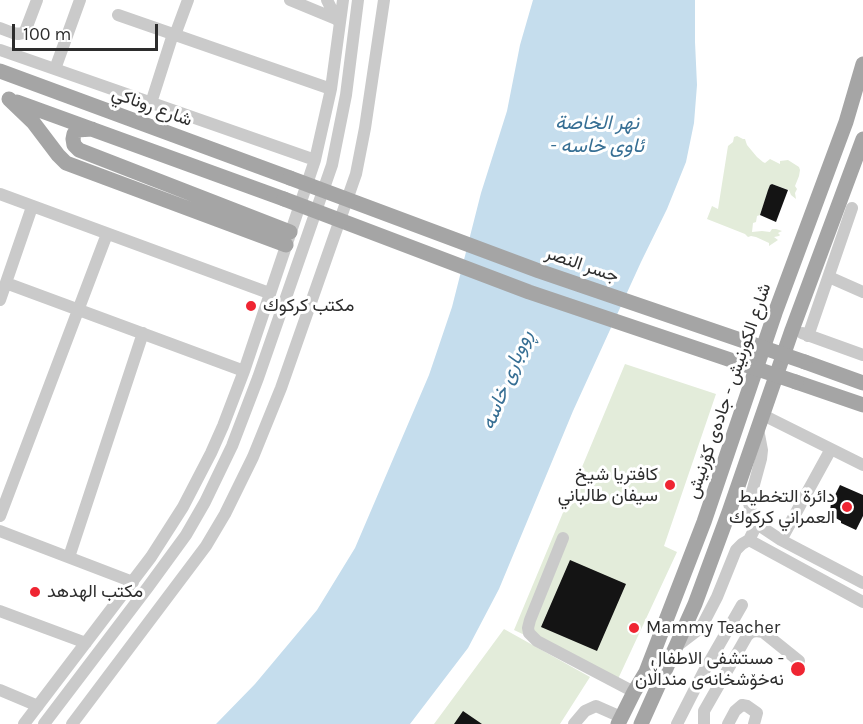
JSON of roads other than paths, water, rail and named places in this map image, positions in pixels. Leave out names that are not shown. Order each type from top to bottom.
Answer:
[{"type":"main road","name":"شارع الكورنيش - جادەی کۆرنیش","points":[[620,721],[645,672],[704,522],[776,313],[846,122],[863,64]]},
{"type":"main road","name":"شارع روناكي","points":[[0,71],[290,178]]},
{"type":"main road","points":[[5,97],[529,292],[863,405]]},
{"type":"main road","points":[[5,97],[33,122],[66,163],[288,238]]},
{"type":"main road","points":[[92,129],[77,130],[74,134],[73,139],[79,150],[288,238]]},
{"type":"main road","points":[[641,724],[695,604],[792,330],[851,208],[863,139]]},
{"type":"main road","name":"جسر النصر","points":[[290,178],[539,271],[863,383]]},
{"type":"street","points":[[0,28],[13,33],[23,33],[37,0]]},
{"type":"street","points":[[55,69],[80,0]]},
{"type":"street","points":[[151,103],[188,0]]},
{"type":"street","points":[[290,0],[338,24]]},
{"type":"street","points":[[327,0],[338,24]]},
{"type":"street","points":[[24,724],[133,582],[168,532],[198,480],[224,426],[315,160],[330,89],[343,0]]},
{"type":"street","points":[[44,724],[186,535],[206,502],[232,446],[266,356],[332,165],[342,116],[358,0]]},
{"type":"street","points":[[72,724],[206,546],[225,514],[253,457],[281,388],[356,174],[384,0]]},
{"type":"street","points":[[117,15],[330,89]]},
{"type":"street","points":[[0,50],[315,160]]},
{"type":"street","points":[[336,52],[351,54]]},
{"type":"street","points":[[0,194],[269,293]]},
{"type":"street","points":[[0,300],[32,207]]},
{"type":"street","points":[[808,336],[851,208]]},
{"type":"street","points":[[0,516],[106,234]]},
{"type":"street","points":[[829,277],[863,292]]},
{"type":"street","points":[[6,283],[244,371]]},
{"type":"street","points":[[262,316],[266,356]]},
{"type":"street","points":[[792,330],[863,355]]},
{"type":"street","points":[[69,557],[143,333]]},
{"type":"street","points":[[863,465],[831,449],[760,422],[761,459],[749,503],[757,524],[781,540],[863,583]]},
{"type":"street","points":[[781,540],[831,449]]},
{"type":"street","points":[[676,646],[704,624],[736,550],[749,540],[757,524]]},
{"type":"street","points":[[0,531],[133,582]]},
{"type":"street","points":[[186,535],[206,546]]},
{"type":"street","points":[[564,538],[530,620],[529,633],[537,641],[634,692]]},
{"type":"street","points":[[749,540],[863,602]]},
{"type":"street","points":[[677,724],[742,605]]},
{"type":"street","points":[[0,611],[86,642]]},
{"type":"street","points":[[704,724],[704,711],[751,632],[763,632],[799,661]]},
{"type":"street","points":[[0,690],[38,706]]},
{"type":"street","points":[[728,724],[735,711],[742,705],[757,713],[754,724]]},
{"type":"street","points":[[574,724],[585,711],[596,706],[620,721]]},
{"type":"water","name":"نهر الخاصة - ئاوی خاسە","points":[[533,0],[695,0],[697,85],[694,123],[686,162],[667,209],[573,411],[499,589],[468,648],[410,724],[216,724],[255,684],[317,610],[355,548],[429,375],[452,307],[481,193],[507,111],[520,45]]},
{"type":"place","name":"مكتب كركوك","points":[[251,306]]},
{"type":"place","name":"كافتريا شيخ سيفان طالباني","points":[[670,485]]},
{"type":"place","name":"دائرة التخطيط العمراني كركوك","points":[[847,507]]},
{"type":"place","name":"مكتب الهدهد","points":[[35,592]]},
{"type":"place","name":"Mammy Teacher","points":[[634,628]]},
{"type":"place","name":"مستشفى الاطفال - نەخۆشخانەی منداڵان","points":[[798,669]]},
{"type":"water label","name":"ڕووباری خاسە","points":[[507,380]]}]
